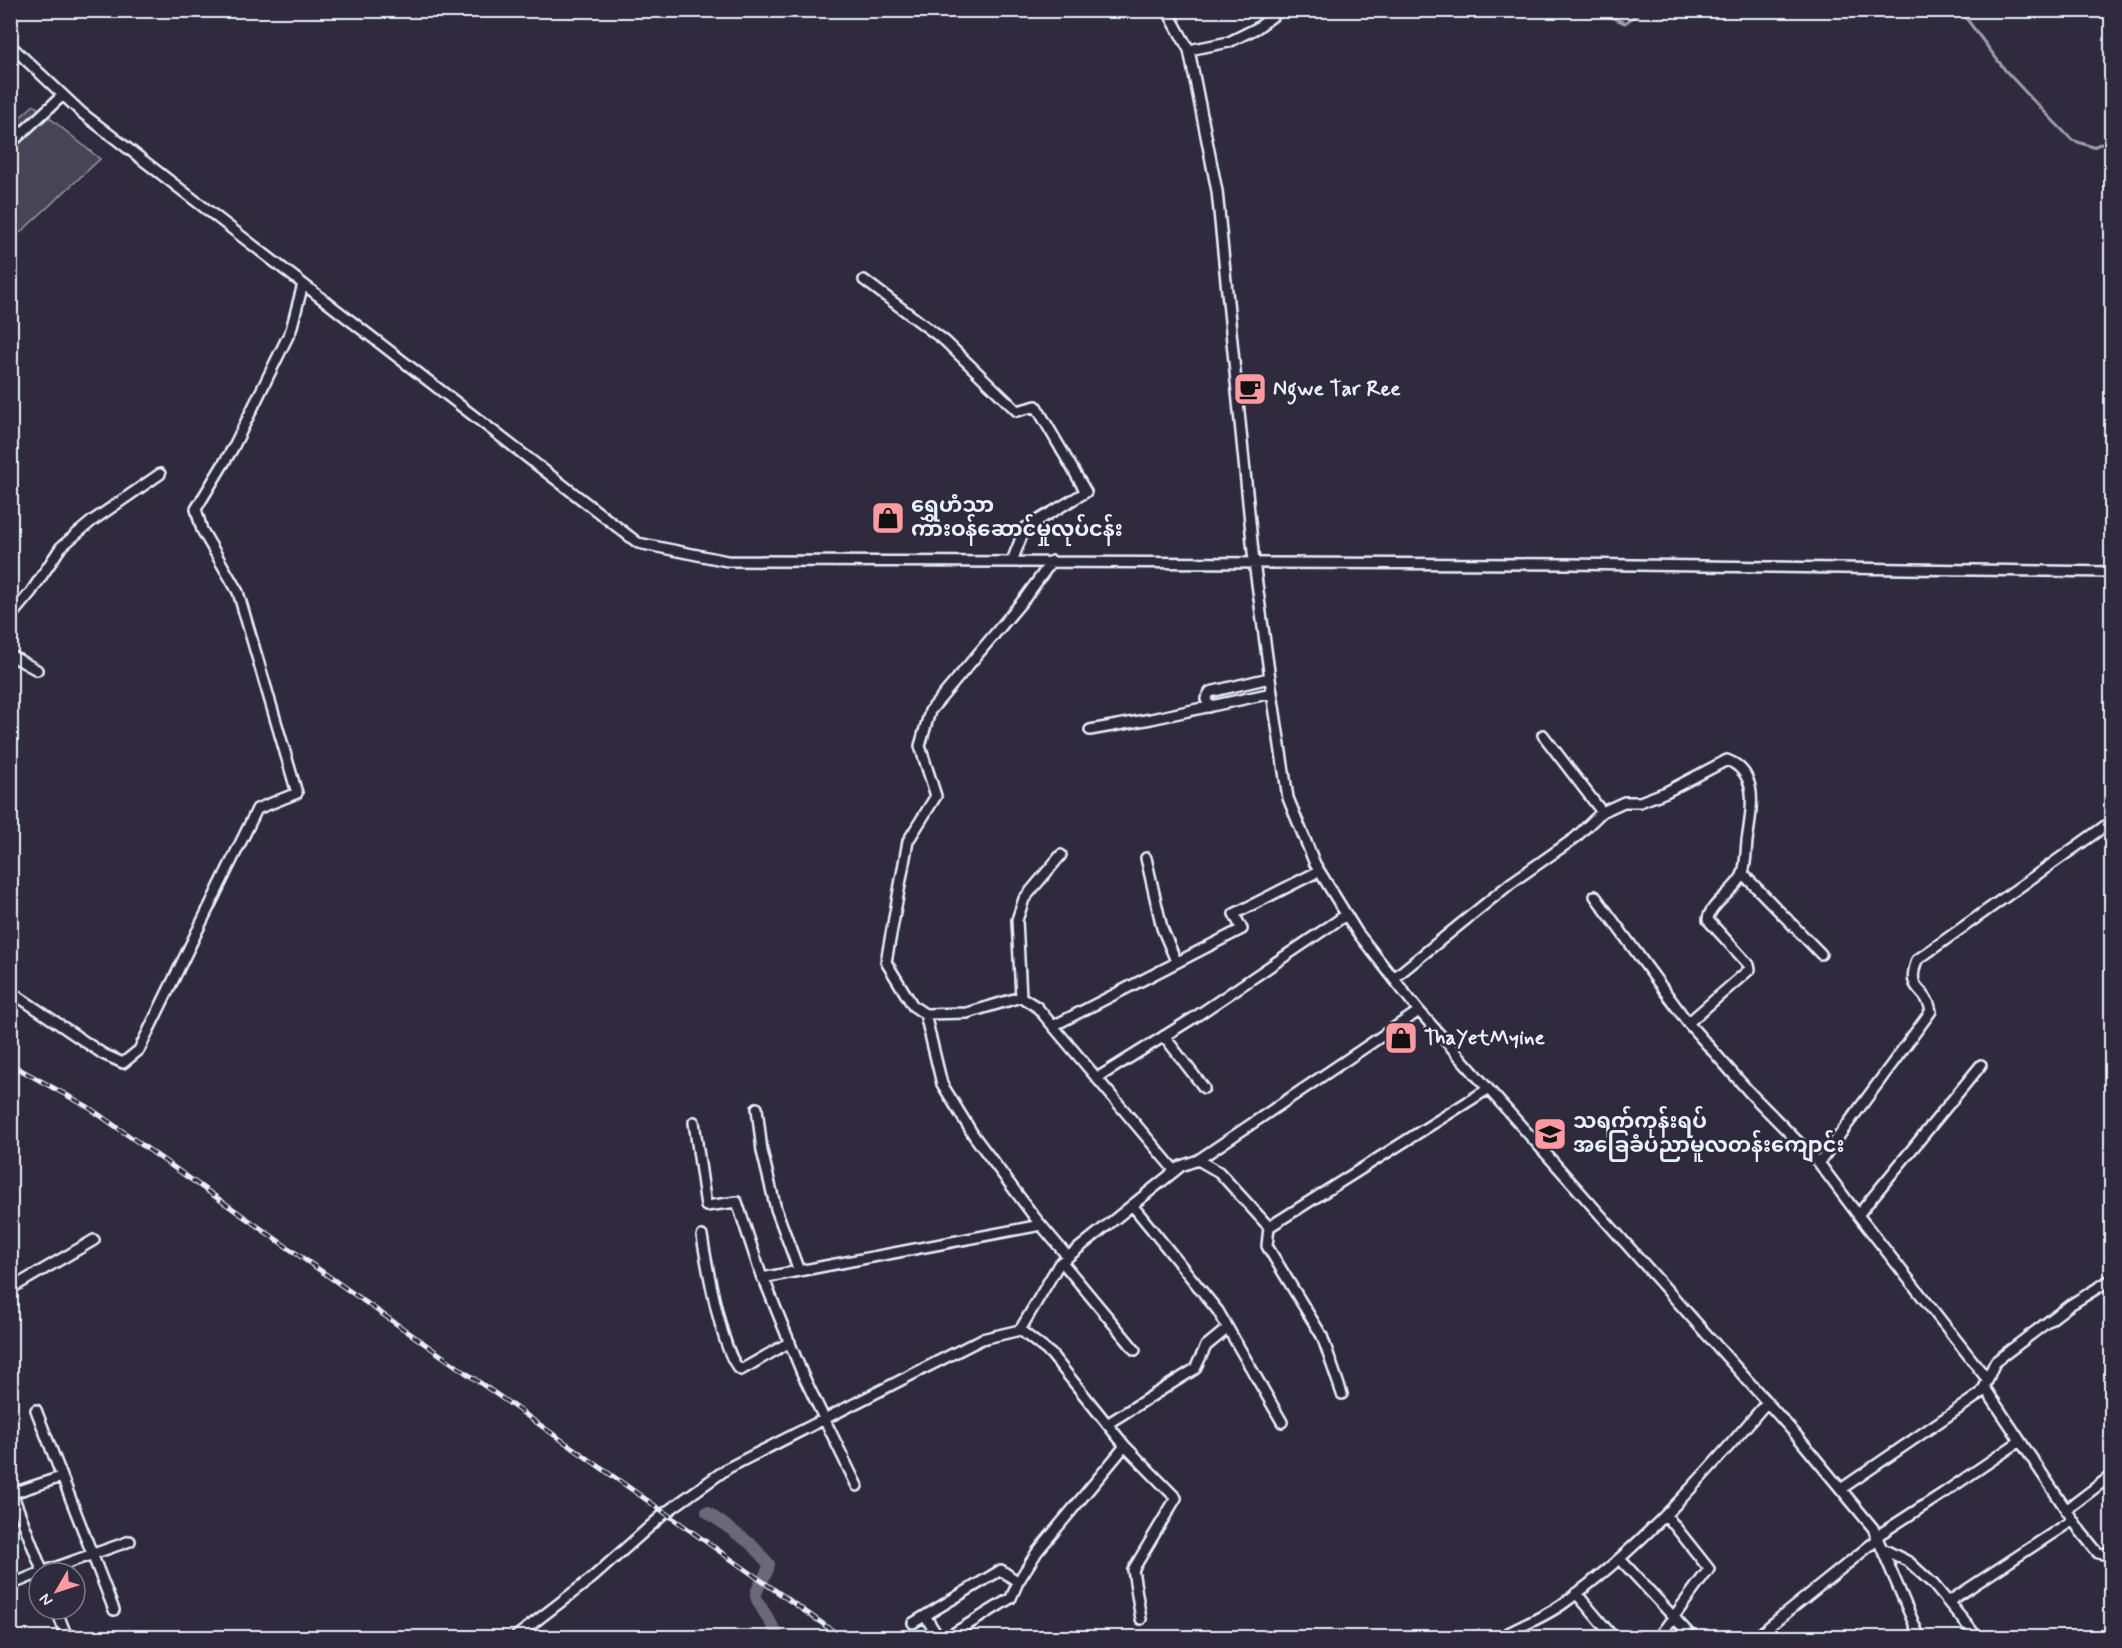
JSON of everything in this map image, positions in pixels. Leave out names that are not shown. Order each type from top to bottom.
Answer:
[{"type":"street","points":[[1167,10],[1189,50],[1217,191],[1254,562],[1288,798],[1319,871],[1357,932],[1419,1011],[1767,1402],[1873,1528],[1920,1638]]},
{"type":"street","points":[[1189,50],[1229,42],[1257,28],[1281,10]]},
{"type":"street","points":[[10,45],[82,113],[638,543],[727,561],[1556,563],[2112,572]]},
{"type":"street","points":[[10,144],[63,95]]},
{"type":"street","points":[[864,280],[945,341],[1017,411],[1036,406],[1086,492],[1025,528],[1012,561]]},
{"type":"street","points":[[10,991],[103,1054],[123,1063],[139,1050],[258,809],[297,793],[238,592],[202,530],[196,509],[233,448],[291,330],[303,284]]},
{"type":"street","points":[[10,618],[31,592],[61,547],[92,521],[160,474]]},
{"type":"street","points":[[1052,561],[1025,598],[930,711],[920,746],[936,796],[908,841],[886,962],[914,1006],[925,1014],[967,1013],[1021,997],[1037,1006],[1175,1171]]},
{"type":"street","points":[[10,655],[37,670]]},
{"type":"street","points":[[1209,707],[1206,699],[1210,692],[1269,678]]},
{"type":"street","points":[[1090,730],[1272,693]]},
{"type":"street","points":[[1543,735],[1602,812]]},
{"type":"street","points":[[1394,978],[1511,883],[1575,838],[1602,812],[1624,802],[1640,802],[1666,792],[1727,760],[1735,763],[1749,782],[1753,801],[1743,874],[1733,889],[1713,909],[1708,920],[1749,965],[1750,969],[1688,1023]]},
{"type":"street","points":[[1819,1162],[1931,1011],[1929,1002],[1913,983],[1912,974],[1917,960],[2112,821]]},
{"type":"street","points":[[1021,997],[1017,920],[1024,899],[1061,855]]},
{"type":"street","points":[[1146,858],[1162,928],[1176,961]]},
{"type":"street","points":[[1053,1026],[1242,929],[1234,914],[1319,871]]},
{"type":"street","points":[[1743,874],[1821,954]]},
{"type":"street","points":[[1595,896],[1688,1023],[1751,1094],[1819,1162],[1986,1383],[2020,1441],[2098,1553],[2104,1554],[2112,1550]]},
{"type":"street","points":[[1097,1078],[1347,915]]},
{"type":"street","points":[[514,1638],[592,1578],[665,1513],[728,1468],[982,1339],[1020,1330],[1065,1259],[1180,1166],[1198,1160],[1419,1011]]},
{"type":"street","points":[[925,1014],[942,1084],[974,1136],[1135,1350]]},
{"type":"street","points":[[1164,1036],[1204,1088]]},
{"type":"street","points":[[1858,1215],[1981,1065]]},
{"type":"street","points":[[1269,1227],[1488,1089]]},
{"type":"street","points":[[758,1108],[762,1151],[776,1209],[799,1271]]},
{"type":"street","points":[[694,1122],[706,1206],[737,1202],[762,1278],[802,1373],[857,1486]]},
{"type":"street","points":[[1198,1160],[1219,1172],[1269,1227],[1268,1246],[1322,1336],[1342,1394]]},
{"type":"street","points":[[1132,1205],[1218,1311],[1282,1422]]},
{"type":"street","points":[[763,1277],[1041,1225]]},
{"type":"street","points":[[702,1236],[711,1287],[722,1329],[736,1367],[741,1370],[790,1342]]},
{"type":"street","points":[[10,1289],[94,1240]]},
{"type":"street","points":[[1841,1489],[1980,1394],[1996,1361],[2070,1305],[2112,1279]]},
{"type":"street","points":[[1107,1424],[1195,1369],[1206,1346],[1228,1328]]},
{"type":"street","points":[[1020,1330],[1052,1354],[1125,1446],[1176,1498],[1133,1570],[1141,1619]]},
{"type":"street","points":[[1499,1638],[1563,1604],[1620,1559],[1709,1471],[1767,1402]]},
{"type":"street","points":[[36,1410],[114,1610]]},
{"type":"street","points":[[1755,1638],[1877,1537],[2020,1441]]},
{"type":"street","points":[[946,1638],[1011,1598],[1037,1552],[1125,1446]]},
{"type":"street","points":[[2066,1510],[2112,1475]]},
{"type":"street","points":[[38,1561],[11,1492],[61,1477]]},
{"type":"street","points":[[1658,1638],[1709,1569],[1666,1515]]},
{"type":"street","points":[[1948,1602],[2073,1520]]},
{"type":"street","points":[[73,1561],[130,1541]]},
{"type":"street","points":[[1883,1549],[1909,1562],[1933,1584],[1978,1638]]},
{"type":"street","points":[[1620,1559],[1693,1638]]},
{"type":"street","points":[[913,1623],[1001,1570],[1018,1582]]},
{"type":"street","points":[[10,1585],[27,1578]]},
{"type":"street","points":[[1576,1593],[1614,1638]]},
{"type":"street","points":[[925,1616],[939,1638]]},
{"type":"street","points":[[61,1621],[65,1632]]},
{"type":"shaded area","points":[[34,105],[100,159],[11,241],[11,125]]},
{"type":"waterway","points":[[1607,10],[1611,17],[1625,23],[1643,10]]},
{"type":"waterway","points":[[1960,10],[2005,70],[2072,140],[2093,147],[2112,139]]},
{"type":"waterway","points":[[707,1512],[751,1544],[769,1564],[756,1595],[778,1638]]},
{"type":"railway","points":[[10,1064],[88,1107],[843,1638]]},
{"type":"place","name":"Ngwe Tar Ree","points":[[1250,389]]},
{"type":"place","name":"ရွှေဟံသာ ကားဝန်ဆောင်မှုလုပ်ငန်း","points":[[888,518]]},
{"type":"place","name":"ThaYetMyine","points":[[1401,1038]]},
{"type":"place","name":"သရက်ကုန်းရပ် အခြေခံပညာမူလတန်းကျောင်း","points":[[1550,1134]]}]
